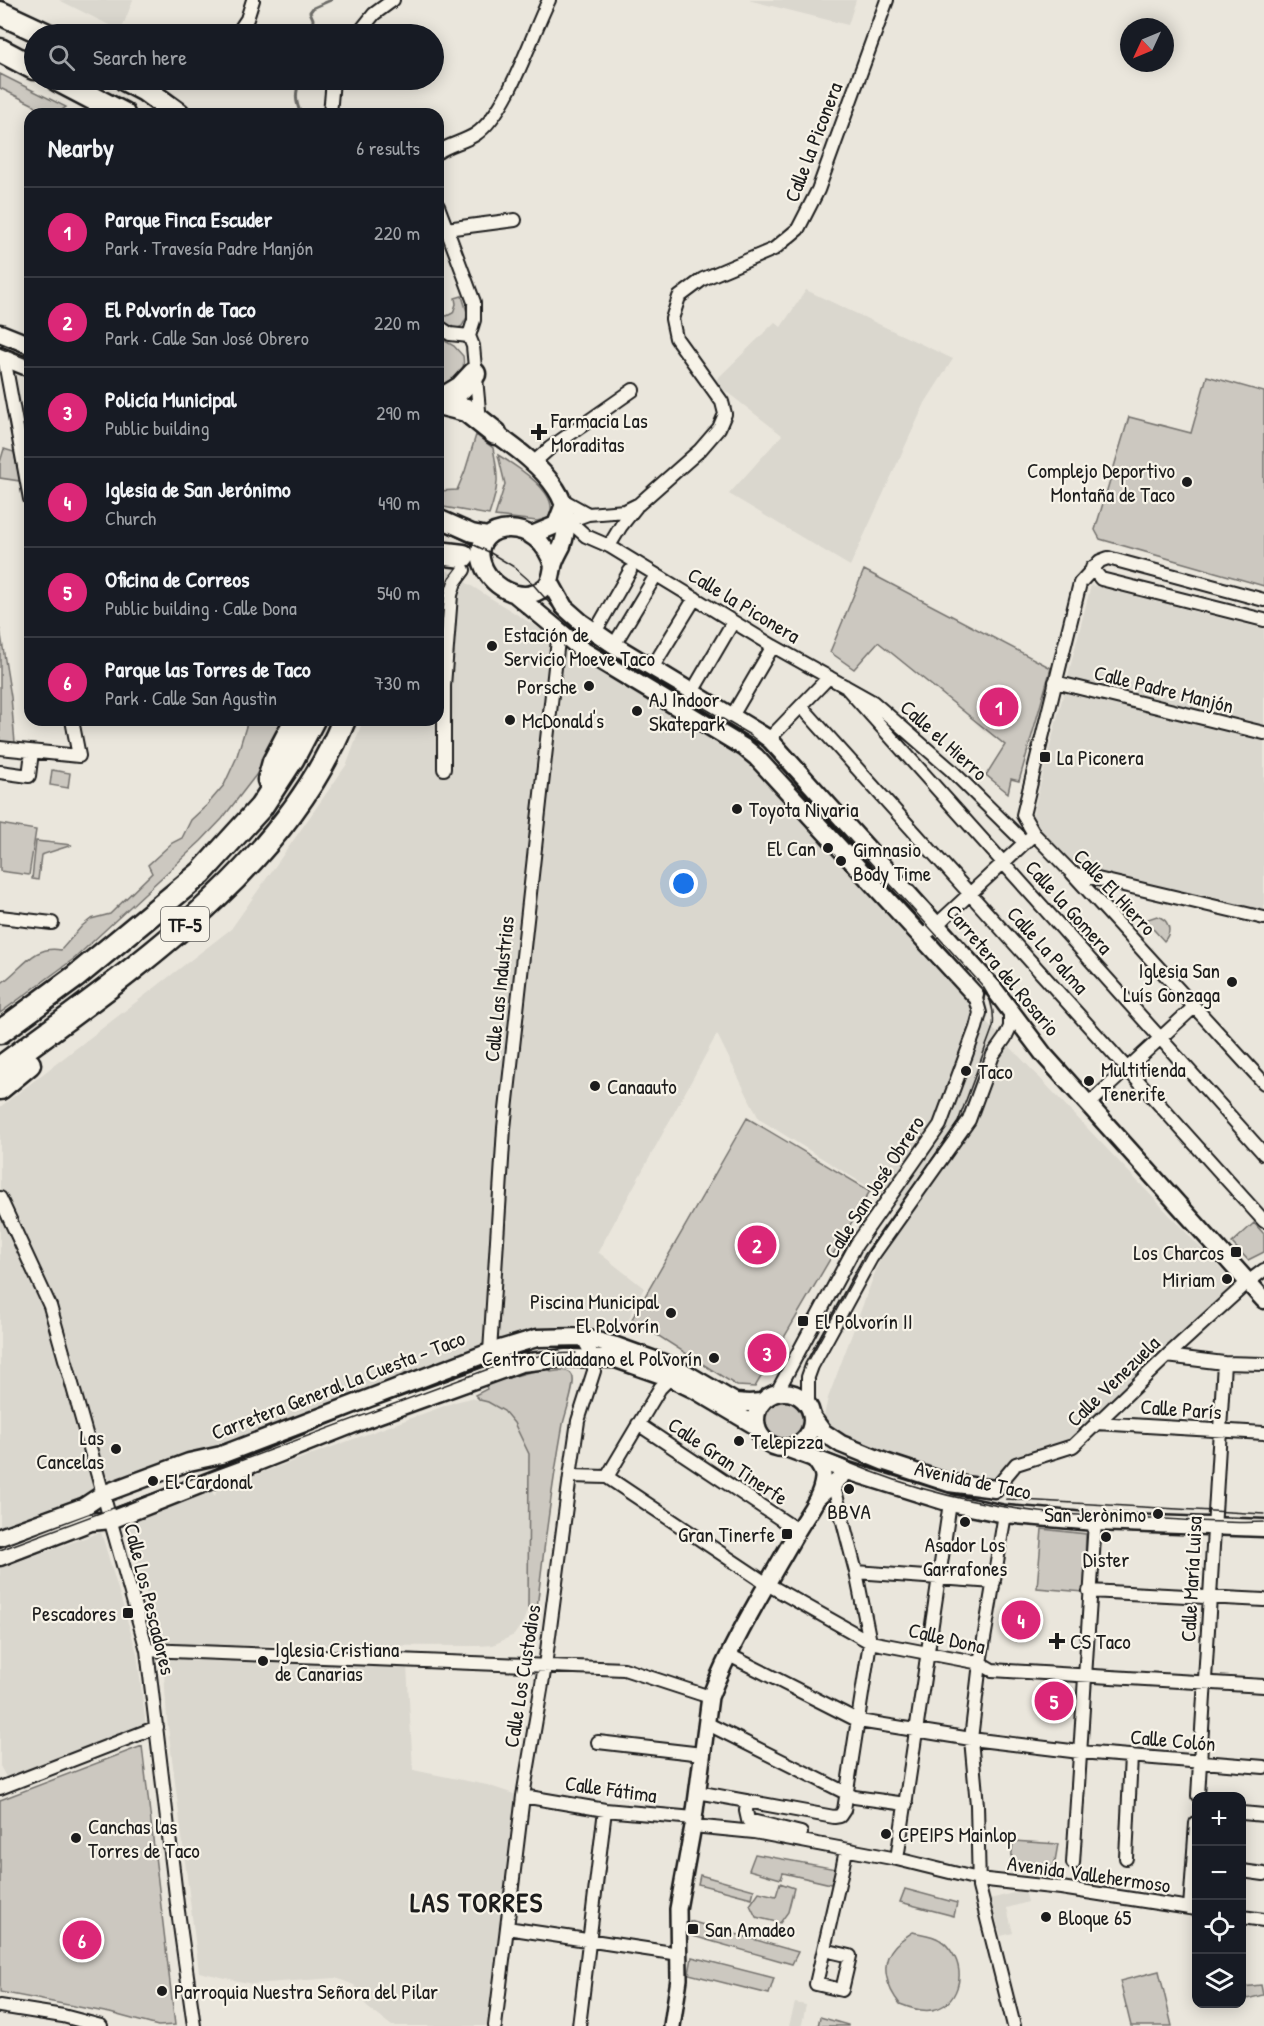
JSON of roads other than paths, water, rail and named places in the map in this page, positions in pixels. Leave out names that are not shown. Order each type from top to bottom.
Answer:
[{"type":"highway","points":[[0,13],[24,24]]},
{"type":"highway","points":[[0,50],[24,63]]},
{"type":"highway","points":[[77,90],[112,108]]},
{"type":"highway","points":[[145,90],[170,108]]},
{"type":"highway","points":[[444,399],[461,388],[474,374]]},
{"type":"highway","points":[[444,404],[466,410],[488,425]]},
{"type":"highway","points":[[444,416],[459,417],[488,425]]},
{"type":"highway","points":[[444,555],[470,564]]},
{"type":"highway","points":[[261,807],[274,762],[293,726]]},
{"type":"highway","name":"TF-5","points":[[0,1032],[75,977],[201,873],[261,807],[293,759],[310,726]]},
{"type":"highway","name":"TF-5","points":[[0,1068],[158,949],[254,860],[305,794],[334,745],[342,726]]},
{"type":"highway","points":[[334,745],[351,726]]},
{"type":"highway","points":[[0,1088],[33,1060],[46,1034]]},
{"type":"main road","points":[[0,333],[24,343]]},
{"type":"main road","points":[[2,357],[24,366]]},
{"type":"main road","points":[[444,548],[506,591],[515,594],[539,591],[551,574],[563,516],[551,482],[488,425]]},
{"type":"main road","points":[[532,535],[563,516]]},
{"type":"main road","points":[[444,521],[472,533],[488,536],[508,529],[517,529],[532,535],[546,548],[551,574]]},
{"type":"main road","points":[[470,564],[480,553],[488,536]]},
{"type":"main road","name":"Carretera del Rosario","points":[[551,574],[564,607],[595,632],[769,739],[994,989],[1044,1055],[1264,1300]]},
{"type":"main road","name":"Carretera del Rosario","points":[[515,594],[581,649],[745,748],[756,757],[975,995]]},
{"type":"main road","name":"Carretera General La Cuesta - Taco","points":[[0,1537],[85,1506],[103,1494],[189,1461],[220,1455],[490,1352],[537,1338],[582,1337],[616,1346],[677,1368],[735,1402],[749,1404],[761,1402]]},
{"type":"main road","points":[[594,1358],[610,1353],[628,1357],[659,1366],[718,1392]]},
{"type":"main road","name":"Carretera General La Cuesta - Taco","points":[[0,1557],[92,1522],[111,1520],[377,1415],[521,1364],[566,1358],[616,1359],[670,1378],[756,1426]]},
{"type":"main road","points":[[777,1392],[794,1393],[810,1411],[812,1426],[806,1438],[798,1445],[786,1448],[774,1446],[765,1441],[756,1426],[756,1412],[761,1402],[777,1392]]},
{"type":"main road","name":"Avenida de Taco","points":[[810,1411],[823,1432],[859,1452],[949,1483],[994,1489]]},
{"type":"main road","name":"Avenida de Taco","points":[[786,1448],[848,1472],[950,1503],[1005,1514],[1095,1522],[1264,1528]]},
{"type":"street","points":[[244,24],[253,0]]},
{"type":"street","points":[[366,24],[374,14],[393,0]]},
{"type":"street","points":[[444,149],[476,134],[490,121],[515,75],[549,0]]},
{"type":"street","name":"Calle la Piconera","points":[[609,546],[621,526],[639,504],[700,450],[719,428],[725,414],[722,402],[676,338],[672,319],[679,297],[703,279],[774,249],[798,229],[818,190],[887,0]]},
{"type":"street","points":[[331,108],[332,90]]},
{"type":"street","points":[[446,229],[515,220]]},
{"type":"street","points":[[444,224],[474,302],[474,320],[469,336],[473,346],[474,374],[488,425]]},
{"type":"street","points":[[444,330],[450,334],[469,336]]},
{"type":"street","points":[[2,357],[24,469]]},
{"type":"street","points":[[532,464],[550,448],[633,390]]},
{"type":"street","name":"Calle la Piconera","points":[[563,516],[625,511],[639,504]]},
{"type":"street","points":[[563,516],[588,514]]},
{"type":"street","name":"Calle la Piconera","points":[[563,516],[586,536],[609,546],[773,646],[829,677]]},
{"type":"street","points":[[918,934],[927,933],[937,925],[1030,838],[1023,815],[1080,583],[1092,568],[1108,558],[1264,600]]},
{"type":"street","points":[[444,770],[444,686],[451,595],[455,582],[470,564]]},
{"type":"street","points":[[1092,568],[1101,579],[1264,620]]},
{"type":"street","points":[[595,632],[630,571]]},
{"type":"street","points":[[614,645],[656,575]]},
{"type":"street","points":[[652,668],[695,598]]},
{"type":"street","points":[[692,692],[733,622]]},
{"type":"street","name":"Calle Las Industrias","points":[[490,1352],[504,1128],[559,631]]},
{"type":"street","points":[[732,716],[773,646]]},
{"type":"street","points":[[769,739],[829,677]]},
{"type":"street","name":"Calle el Hierro","points":[[829,677],[873,702],[951,770],[998,816],[1030,838]]},
{"type":"street","name":"Calle Padre Manjón","points":[[1055,682],[1264,733]]},
{"type":"street","name":"Calle la Gomera","points":[[845,686],[1264,1154]]},
{"type":"street","name":"Calle La Palma","points":[[801,706],[1264,1221]]},
{"type":"street","points":[[0,748],[79,756],[73,726]]},
{"type":"street","points":[[899,746],[908,738],[915,739]]},
{"type":"street","points":[[0,772],[29,776],[32,752]]},
{"type":"street","points":[[998,816],[1023,815]]},
{"type":"street","name":"Calle El Hierro","points":[[1030,838],[1072,873],[1264,1083]]},
{"type":"street","points":[[1072,873],[1264,918]]},
{"type":"street","points":[[0,917],[52,923]]},
{"type":"street","name":"Calle San José Obrero","points":[[777,1392],[856,1245],[940,1125],[976,1028],[980,1013],[975,995]]},
{"type":"street","points":[[1089,1105],[1194,1007]]},
{"type":"street","name":"Calle San José Obrero","points":[[810,1411],[808,1377],[812,1366],[871,1258],[969,1119],[993,1055],[1010,1027],[1010,1012]]},
{"type":"street","name":"Calle Los Pescadores","points":[[0,1198],[50,1306],[147,1650],[194,2026]]},
{"type":"street","name":"Calle Venezuela","points":[[994,1489],[1016,1464],[1073,1446],[1167,1356],[1264,1270]]},
{"type":"street","points":[[582,1337],[594,1358]]},
{"type":"street","points":[[1167,1356],[1224,1363],[1264,1364]]},
{"type":"street","name":"Calle Los Custodios","points":[[495,2026],[523,1796],[545,1666],[578,1421],[594,1371],[594,1358]]},
{"type":"street","name":"Calle María Luisa","points":[[1198,1792],[1224,1363]]},
{"type":"street","points":[[570,1476],[607,1477],[660,1388],[670,1378]]},
{"type":"street","name":"Calle París","points":[[1096,1423],[1264,1433]]},
{"type":"street","name":"Calle Gran Tinerfe","points":[[638,1424],[797,1530]]},
{"type":"street","points":[[814,1459],[822,1470],[823,1479],[817,1499]]},
{"type":"street","points":[[672,2026],[679,1979],[678,1909],[693,1822],[710,1697],[729,1655],[797,1530],[817,1499],[848,1472]]},
{"type":"street","name":"Calle Dona","points":[[607,1477],[767,1584],[870,1642],[980,1663],[992,1670],[1264,1686]]},
{"type":"street","points":[[697,1792],[834,1817],[840,1816],[844,1810],[870,1642],[856,1572],[833,1483]]},
{"type":"street","points":[[897,1859],[950,1503]]},
{"type":"street","points":[[1005,1514],[980,1663],[971,1739],[977,1805],[978,1879],[1014,2026]]},
{"type":"street","points":[[1073,1863],[1095,1522]]},
{"type":"street","points":[[856,1572],[994,1582]]},
{"type":"street","points":[[1089,1591],[1264,1600]]},
{"type":"street","points":[[147,1650],[624,1669],[710,1697]]},
{"type":"street","name":"Calle Colón","points":[[729,1655],[859,1721],[971,1739],[1080,1752],[1264,1767]]},
{"type":"street","points":[[706,1723],[854,1797],[906,1804]]},
{"type":"street","points":[[0,1788],[157,1727]]},
{"type":"street","points":[[598,1742],[702,1754]]},
{"type":"street","points":[[1126,1858],[1131,1756]]},
{"type":"street","name":"Calle Fátima","points":[[523,1796],[693,1822]]},
{"type":"street","points":[[747,1801],[748,1820],[803,1833],[805,1841]]},
{"type":"street","points":[[579,2026],[605,1810]]},
{"type":"street","points":[[1246,1813],[1264,1815]]},
{"type":"street","name":"Avenida Vallehermoso","points":[[693,1822],[897,1859],[978,1879],[1061,1888],[1192,1908]]},
{"type":"street","points":[[824,1950],[846,1850]]},
{"type":"street","points":[[1246,1872],[1264,1874]]},
{"type":"street","points":[[1246,1918],[1264,1920]]},
{"type":"street","points":[[507,1928],[679,1954]]},
{"type":"street","points":[[0,2006],[63,2021],[101,2026]]},
{"type":"waterway","points":[[313,24],[310,12],[313,8],[331,0]]},
{"type":"waterway","points":[[297,90],[299,108]]},
{"type":"tram line","points":[[0,348],[24,358]]},
{"type":"tram line","points":[[444,531],[489,552],[514,567],[531,582],[565,621],[590,641],[750,735],[765,747],[982,985],[988,995],[993,1010],[993,1027],[958,1122],[870,1249],[809,1360]]},
{"type":"tram line","points":[[0,1550],[502,1364],[548,1354],[576,1353]]},
{"type":"tram line","points":[[825,1452],[903,1483],[1012,1508],[1081,1515],[1264,1522]]},
{"type":"tram line","points":[[1006,1499],[1264,1514]]},
{"type":"place","name":"Farmacia Las Moraditas","points":[[539,432]]},
{"type":"place","name":"Complejo Deportivo Montaña de Taco","points":[[1187,482]]},
{"type":"place","name":"Estación de Servicio Moeve Taco","points":[[492,646]]},
{"type":"place","name":"Porsche","points":[[589,686]]},
{"type":"place","name":"Parque Finca Escuder","points":[[999,707]]},
{"type":"place","name":"AJ Indoor Skatepark","points":[[637,711]]},
{"type":"place","name":"McDonald's","points":[[510,720]]},
{"type":"place","name":"La Piconera","points":[[1045,757]]},
{"type":"place","name":"Toyota Nivaria","points":[[737,809]]},
{"type":"place","name":"El Can","points":[[828,848]]},
{"type":"place","name":"Gimnasio Body Time","points":[[841,861]]},
{"type":"place","name":"Iglesia San Luís Gonzaga","points":[[1232,982]]},
{"type":"place","name":"Taco","points":[[966,1071]]},
{"type":"place","name":"Multitienda Tenerife","points":[[1089,1081]]},
{"type":"place","name":"Canaauto","points":[[595,1086]]},
{"type":"place","name":"El Polvorín de Taco","points":[[757,1245]]},
{"type":"place","name":"Los Charcos","points":[[1236,1252]]},
{"type":"place","name":"Miriam","points":[[1227,1279]]},
{"type":"place","name":"Piscina Municipal El Polvorín","points":[[671,1313]]},
{"type":"place","name":"El Polvorín II","points":[[803,1321]]},
{"type":"place","name":"Policía Municipal","points":[[767,1353]]},
{"type":"place","name":"Centro Ciudadano el Polvorín","points":[[714,1358]]},
{"type":"place","name":"Telepizza","points":[[739,1441]]},
{"type":"place","name":"Las Cancelas","points":[[116,1449]]},
{"type":"place","name":"El Cardonal","points":[[153,1481]]},
{"type":"place","name":"BBVA","points":[[849,1489]]},
{"type":"place","name":"San Jerònimo","points":[[1158,1514]]},
{"type":"place","name":"Asador Los Garrafones","points":[[965,1522]]},
{"type":"place","name":"Gran Tinerfe","points":[[787,1534]]},
{"type":"place","name":"Dister","points":[[1106,1537]]},
{"type":"place","name":"Pescadores","points":[[128,1613]]},
{"type":"place","name":"Iglesia de San Jerónimo","points":[[1021,1620]]},
{"type":"place","name":"CS Taco","points":[[1057,1641]]},
{"type":"place","name":"Iglesia Cristiana de Canarias","points":[[263,1661]]},
{"type":"place","name":"Oficina de Correos","points":[[1054,1701]]},
{"type":"place","name":"CPEIPS Mainlop","points":[[886,1834]]},
{"type":"place","name":"Canchas las Torres de Taco","points":[[76,1838]]},
{"type":"place","name":"Bloque 65","points":[[1046,1917]]},
{"type":"place","name":"San Amadeo","points":[[693,1929]]},
{"type":"place","name":"Parque las Torres de Taco","points":[[82,1940]]},
{"type":"place","name":"Parroquia Nuestra Señora del Pilar","points":[[162,1991]]},
{"type":"district","name":"LAS TORRES","points":[[477,1902]]}]
